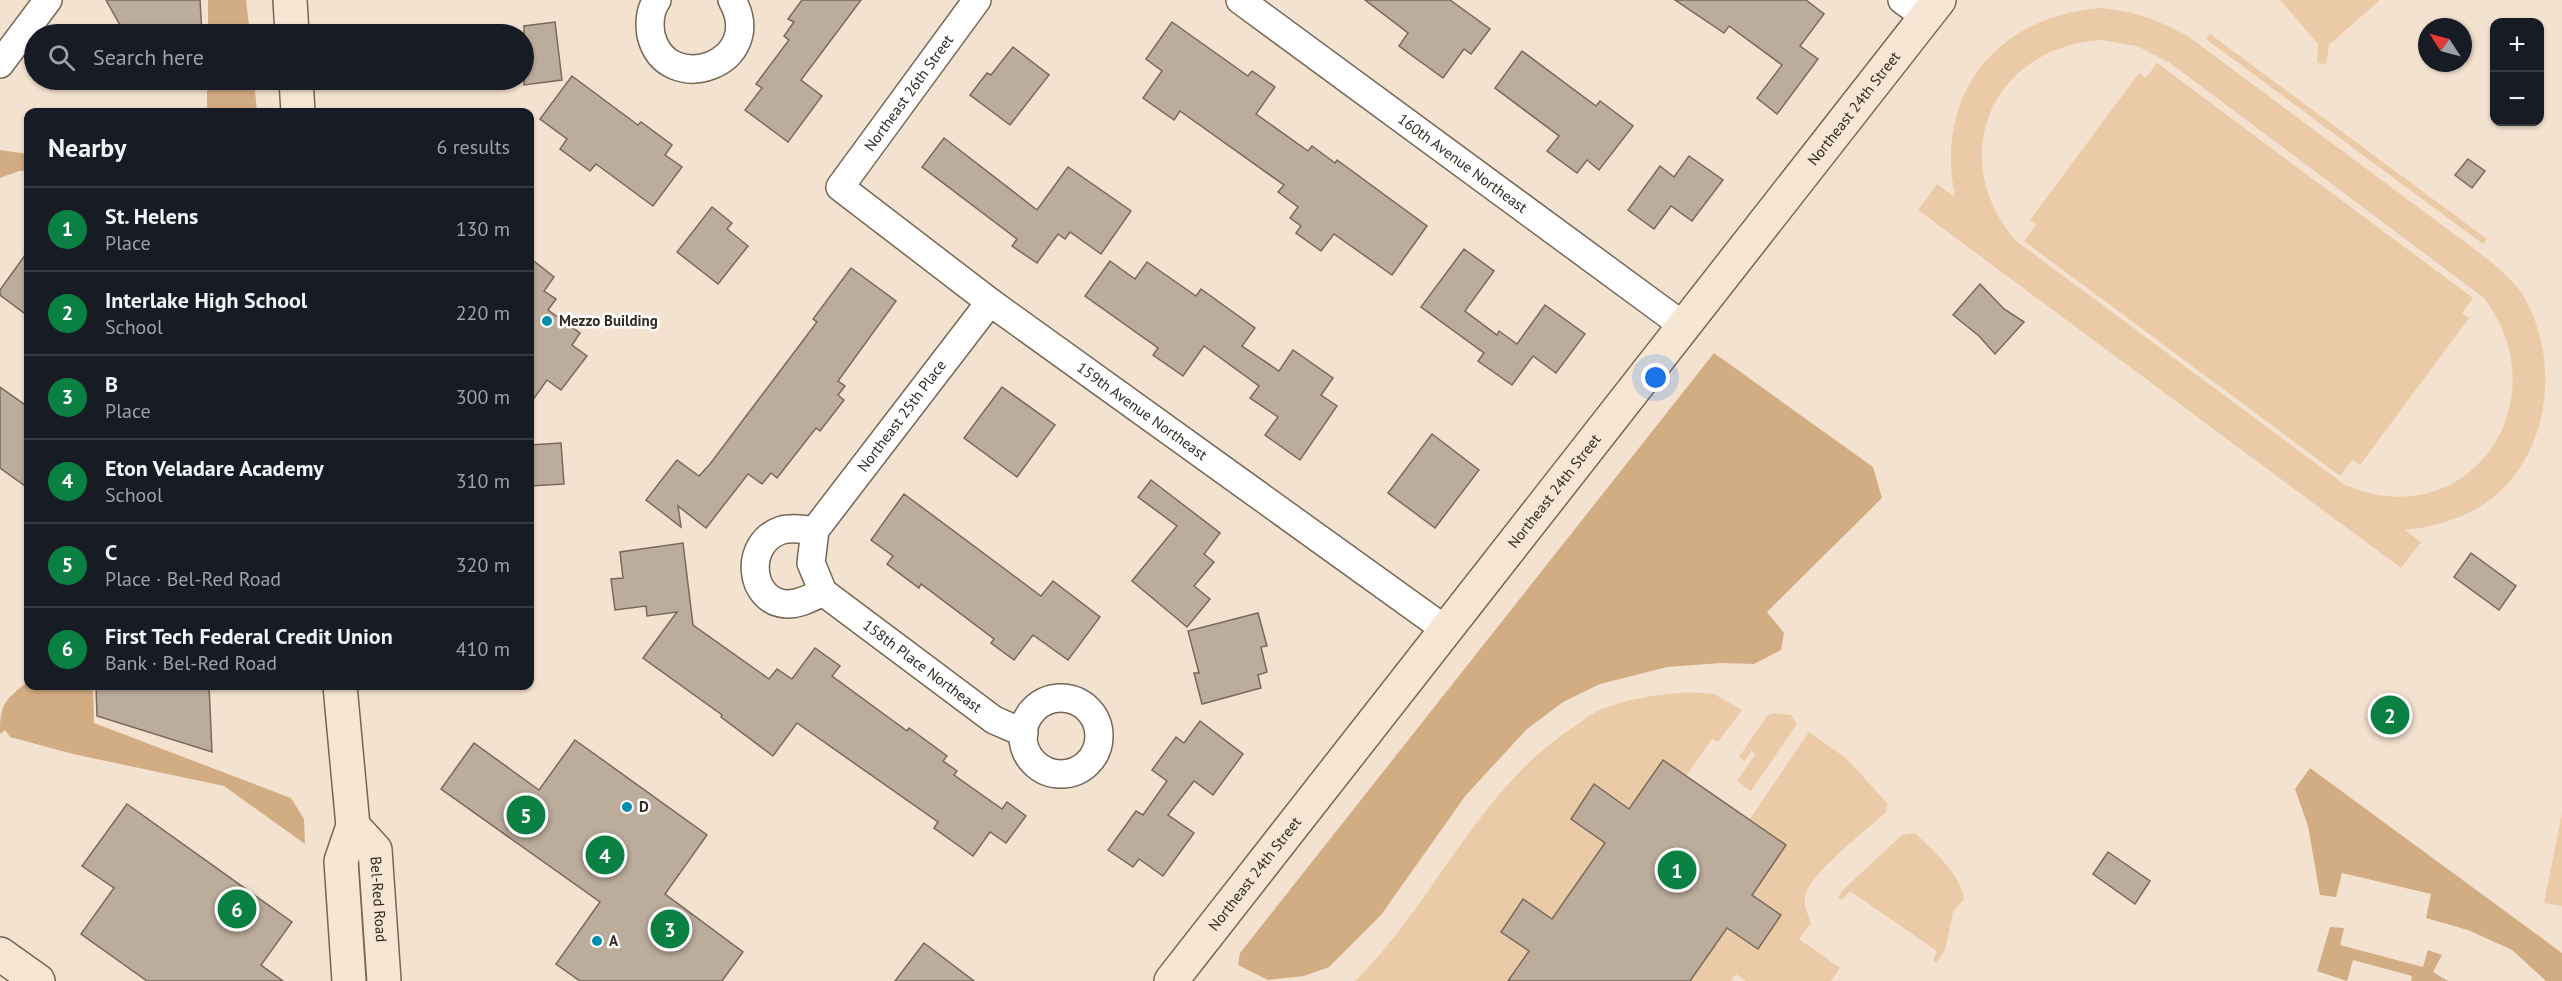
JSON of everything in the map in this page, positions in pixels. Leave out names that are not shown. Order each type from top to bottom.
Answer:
[{"type":"main road","points":[[290,0],[291,24]]},
{"type":"main road","name":"Northeast 24th Street","points":[[1171,981],[1685,327],[1922,6]]},
{"type":"main road","points":[[297,90],[298,108]]},
{"type":"main road","name":"Bel-Red Road","points":[[340,690],[353,826],[341,861],[349,981]]},
{"type":"main road","name":"Bel-Red Road","points":[[353,826],[375,850],[384,981]]},
{"type":"main road","points":[[0,954],[38,981]]},
{"type":"street","points":[[30,24],[48,0]]},
{"type":"street","points":[[657,0],[651,16],[653,41],[668,61],[692,70],[717,64],[735,46],[740,21],[732,0]]},
{"type":"street","name":"Northeast 26th Street","points":[[840,187],[978,0]]},
{"type":"street","name":"160th Avenue Northeast","points":[[1240,0],[1685,327]]},
{"type":"street","points":[[0,64],[24,32]]},
{"type":"street","name":"159th Avenue Northeast","points":[[840,187],[990,302],[1446,630]]},
{"type":"street","name":"Northeast 25th Place","points":[[815,530],[990,302]]},
{"type":"street","points":[[785,529],[815,530],[811,563],[823,592],[802,602],[786,604],[777,601],[761,588],[754,569],[759,548],[766,539],[785,529]]},
{"type":"street","name":"158th Place Northeast","points":[[823,592],[994,720],[1024,733]]},
{"type":"shaded area","points":[[208,0],[246,0],[249,24],[208,24]]},
{"type":"shaded area","points":[[2280,0],[2380,0],[2329,45],[2326,64],[2317,63],[2318,44]]},
{"type":"shaded area","points":[[2101,8],[2125,11],[2157,21],[2189,37],[2489,260],[2521,292],[2534,318],[2542,346],[2545,375],[2544,404],[2537,433],[2525,459],[2508,483],[2486,503],[2467,514],[2447,521],[2405,530],[2421,542],[2401,568],[1918,210],[1937,184],[1955,197],[1951,159],[1954,125],[1965,94],[1981,66],[2004,44],[2031,26],[2064,14]],"holes":[[[2101,40],[2137,46],[2170,63],[2484,298],[2506,338],[2513,378],[2507,416],[2490,450],[2464,476],[2430,493],[2390,496],[2345,485],[2015,240],[1994,208],[1984,175],[1983,142],[1991,112],[2007,84],[2032,63],[2063,47]]]},
{"type":"shaded area","points":[[2210,34],[2487,239],[2483,244],[2206,39]]},
{"type":"shaded area","points":[[2157,63],[2473,298],[2462,313],[2469,318],[2360,465],[2352,460],[2340,476],[2024,241],[2036,225],[2030,220],[2139,73],[2146,78]]},
{"type":"shaded area","points":[[207,90],[255,90],[257,108],[207,108]]},
{"type":"shaded area","points":[[0,150],[24,153],[24,171],[0,178]]},
{"type":"shaded area","points":[[1714,353],[1873,467],[1882,498],[1767,612],[1784,633],[1781,650],[1754,664],[1722,663],[1667,667],[1600,684],[1563,702],[1527,729],[1466,795],[1381,915],[1329,967],[1304,976],[1268,980],[1238,965],[1240,953]]},
{"type":"shaded area","points":[[24,684],[24,690],[93,690],[94,723],[291,798],[304,819],[305,844],[224,786],[73,754],[10,737],[5,730],[0,734],[3,708]]},
{"type":"shaded area","points":[[1687,692],[1714,694],[1742,710],[1718,742],[1712,739],[1686,776],[1662,760],[1629,809],[1594,785],[1571,819],[1605,843],[1552,919],[1523,899],[1501,931],[1529,951],[1508,981],[1355,981],[1409,917],[1484,813],[1511,781],[1541,752],[1584,719],[1602,709],[1633,700]]},
{"type":"shaded area","points":[[1773,713],[1791,715],[1797,724],[1751,791],[1737,781],[1755,755],[1752,750],[1745,761],[1739,757],[1767,716]]},
{"type":"shaded area","points":[[1809,732],[1846,758],[1887,803],[1886,812],[1828,864],[1809,886],[1805,896],[1805,906],[1811,923],[1799,939],[1840,968],[1831,981],[1746,981],[1736,974],[1731,981],[1690,981],[1727,928],[1758,949],[1781,915],[1752,895],[1749,820]]},
{"type":"shaded area","points":[[2310,768],[2562,953],[2562,981],[2546,981],[2512,950],[2468,930],[2426,918],[2431,894],[2342,873],[2336,897],[2320,895],[2308,826],[2295,789]]},
{"type":"shaded area","points":[[2562,814],[2562,906],[2544,903]]},
{"type":"shaded area","points":[[1915,833],[1951,871],[1964,899],[1953,912],[1945,950],[1936,963],[1933,960],[1937,951],[1850,891],[1842,900],[1838,897],[1902,835]]},
{"type":"shaded area","points":[[2330,927],[2344,928],[2340,945],[2423,967],[2428,950],[2442,955],[2433,972],[2448,981],[2411,981],[2412,976],[2353,960],[2347,981],[2317,971]]},
{"type":"building","points":[[106,0],[200,0],[201,24],[119,24]]},
{"type":"building","points":[[802,0],[861,0],[801,80],[822,96],[788,142],[745,110],[762,88],[756,84],[789,40],[784,36],[794,22],[788,19]]},
{"type":"building","points":[[1365,0],[1450,0],[1490,29],[1471,54],[1464,49],[1443,78],[1399,46],[1408,33]]},
{"type":"building","points":[[1675,0],[1806,0],[1824,14],[1800,46],[1818,59],[1777,114],[1757,98],[1782,65],[1729,26],[1724,33]]},
{"type":"building","points":[[555,22],[562,80],[534,84],[534,25]]},
{"type":"building","points":[[1172,22],[1248,76],[1252,71],[1275,87],[1256,114],[1308,151],[1312,146],[1335,163],[1337,160],[1427,226],[1392,275],[1334,234],[1321,251],[1296,233],[1301,226],[1290,218],[1298,207],[1278,192],[1284,185],[1180,111],[1174,120],[1143,98],[1162,71],[1146,59]]},
{"type":"building","points":[[1013,47],[1049,75],[1010,125],[970,95],[987,73],[991,75]]},
{"type":"building","points":[[1522,51],[1596,106],[1600,101],[1633,126],[1599,170],[1587,160],[1577,173],[1547,151],[1559,136],[1495,88]]},
{"type":"building","points":[[572,76],[638,125],[641,122],[672,145],[665,155],[682,167],[653,206],[596,164],[590,171],[560,149],[567,139],[540,119]]},
{"type":"building","points":[[944,138],[1037,210],[1068,167],[1131,211],[1101,254],[1070,232],[1065,239],[1058,234],[1037,263],[1012,246],[1017,239],[922,167]]},
{"type":"building","points":[[1689,156],[1723,180],[1692,221],[1671,206],[1654,229],[1628,210],[1660,166],[1674,177]]},
{"type":"building","points":[[2468,159],[2485,171],[2472,188],[2455,175]]},
{"type":"building","points":[[712,207],[732,223],[727,229],[748,246],[718,284],[677,252]]},
{"type":"building","points":[[1464,249],[1494,271],[1465,311],[1497,335],[1499,331],[1517,344],[1545,305],[1585,334],[1556,373],[1533,356],[1512,385],[1478,361],[1484,353],[1421,307]]},
{"type":"building","points":[[24,257],[24,313],[0,295],[0,290]]},
{"type":"building","name":"Mezzo Building","points":[[534,261],[554,277],[544,291],[556,299],[548,310],[580,333],[572,345],[587,356],[561,390],[547,380],[534,398]]},
{"type":"building","points":[[1110,261],[1135,279],[1147,262],[1196,296],[1201,289],[1255,328],[1242,346],[1279,371],[1293,350],[1333,378],[1321,395],[1337,406],[1300,460],[1265,435],[1278,417],[1250,398],[1259,386],[1204,346],[1183,376],[1153,355],[1158,348],[1085,296]]},
{"type":"building","points":[[851,268],[896,301],[838,381],[845,386],[838,395],[844,400],[820,431],[816,428],[777,478],[771,473],[762,484],[748,474],[706,528],[678,506],[681,527],[646,500],[677,460],[699,476],[710,464],[817,322],[813,319]]},
{"type":"building","points":[[1980,284],[2004,309],[2024,322],[1995,354],[1979,336],[1953,315]]},
{"type":"building","points":[[0,387],[24,404],[24,485],[0,468]]},
{"type":"building","points":[[1002,387],[1055,425],[1017,477],[964,438]]},
{"type":"building","points":[[1432,434],[1479,470],[1435,528],[1388,493]]},
{"type":"building","points":[[561,443],[564,484],[534,486],[534,445]]},
{"type":"building","points":[[1151,480],[1220,533],[1204,554],[1214,562],[1194,586],[1210,599],[1187,627],[1132,581],[1177,526],[1138,497]]},
{"type":"building","points":[[904,494],[1041,596],[1053,581],[1100,617],[1068,660],[1033,635],[1014,660],[991,643],[994,639],[921,584],[919,588],[887,564],[893,556],[871,540]]},
{"type":"building","points":[[683,543],[693,625],[769,679],[777,669],[792,679],[815,648],[840,666],[832,676],[907,731],[909,728],[947,756],[943,761],[957,771],[954,775],[1002,809],[1007,802],[1026,816],[1006,843],[990,832],[973,856],[934,828],[938,822],[797,723],[773,756],[721,717],[722,715],[643,658],[677,612],[647,616],[646,606],[615,610],[611,579],[623,578],[620,552]]},
{"type":"building","points":[[2471,553],[2516,586],[2499,610],[2454,577]]},
{"type":"building","points":[[1258,613],[1267,646],[1261,647],[1267,672],[1258,675],[1261,688],[1202,704],[1194,673],[1199,673],[1188,631]]},
{"type":"building","points":[[96,690],[209,690],[212,752],[97,716]]},
{"type":"building","points":[[1200,721],[1243,754],[1213,795],[1194,781],[1168,815],[1194,833],[1163,876],[1139,859],[1133,867],[1108,850],[1136,811],[1143,815],[1167,781],[1152,770],[1176,737],[1184,743]]},
{"type":"building","points":[[575,740],[707,835],[665,894],[743,952],[722,981],[580,981],[556,964],[600,902],[441,789],[474,743],[539,790]]},
{"type":"building","points":[[1663,760],[1786,845],[1752,895],[1781,915],[1758,949],[1727,928],[1690,981],[1508,981],[1529,951],[1501,932],[1523,899],[1552,919],[1605,843],[1571,819],[1594,784],[1629,809]]},
{"type":"building","points":[[127,804],[292,922],[261,965],[283,981],[147,981],[81,934],[114,888],[82,866]]},
{"type":"building","points":[[2108,852],[2150,881],[2135,904],[2093,874]]},
{"type":"building","points":[[924,943],[974,981],[895,981]]},
{"type":"place","name":"Mezzo Building","points":[[547,321]]},
{"type":"place","name":"Interlake High School","points":[[2390,715]]},
{"type":"place","name":"D","points":[[627,807]]},
{"type":"place","name":"C","points":[[526,815]]},
{"type":"place","name":"Eton Veladare Academy","points":[[605,855]]},
{"type":"place","name":"St. Helens","points":[[1677,870]]},
{"type":"place","name":"First Tech Federal Credit Union","points":[[237,909]]},
{"type":"place","name":"B","points":[[670,929]]},
{"type":"place","name":"A","points":[[597,941]]}]
